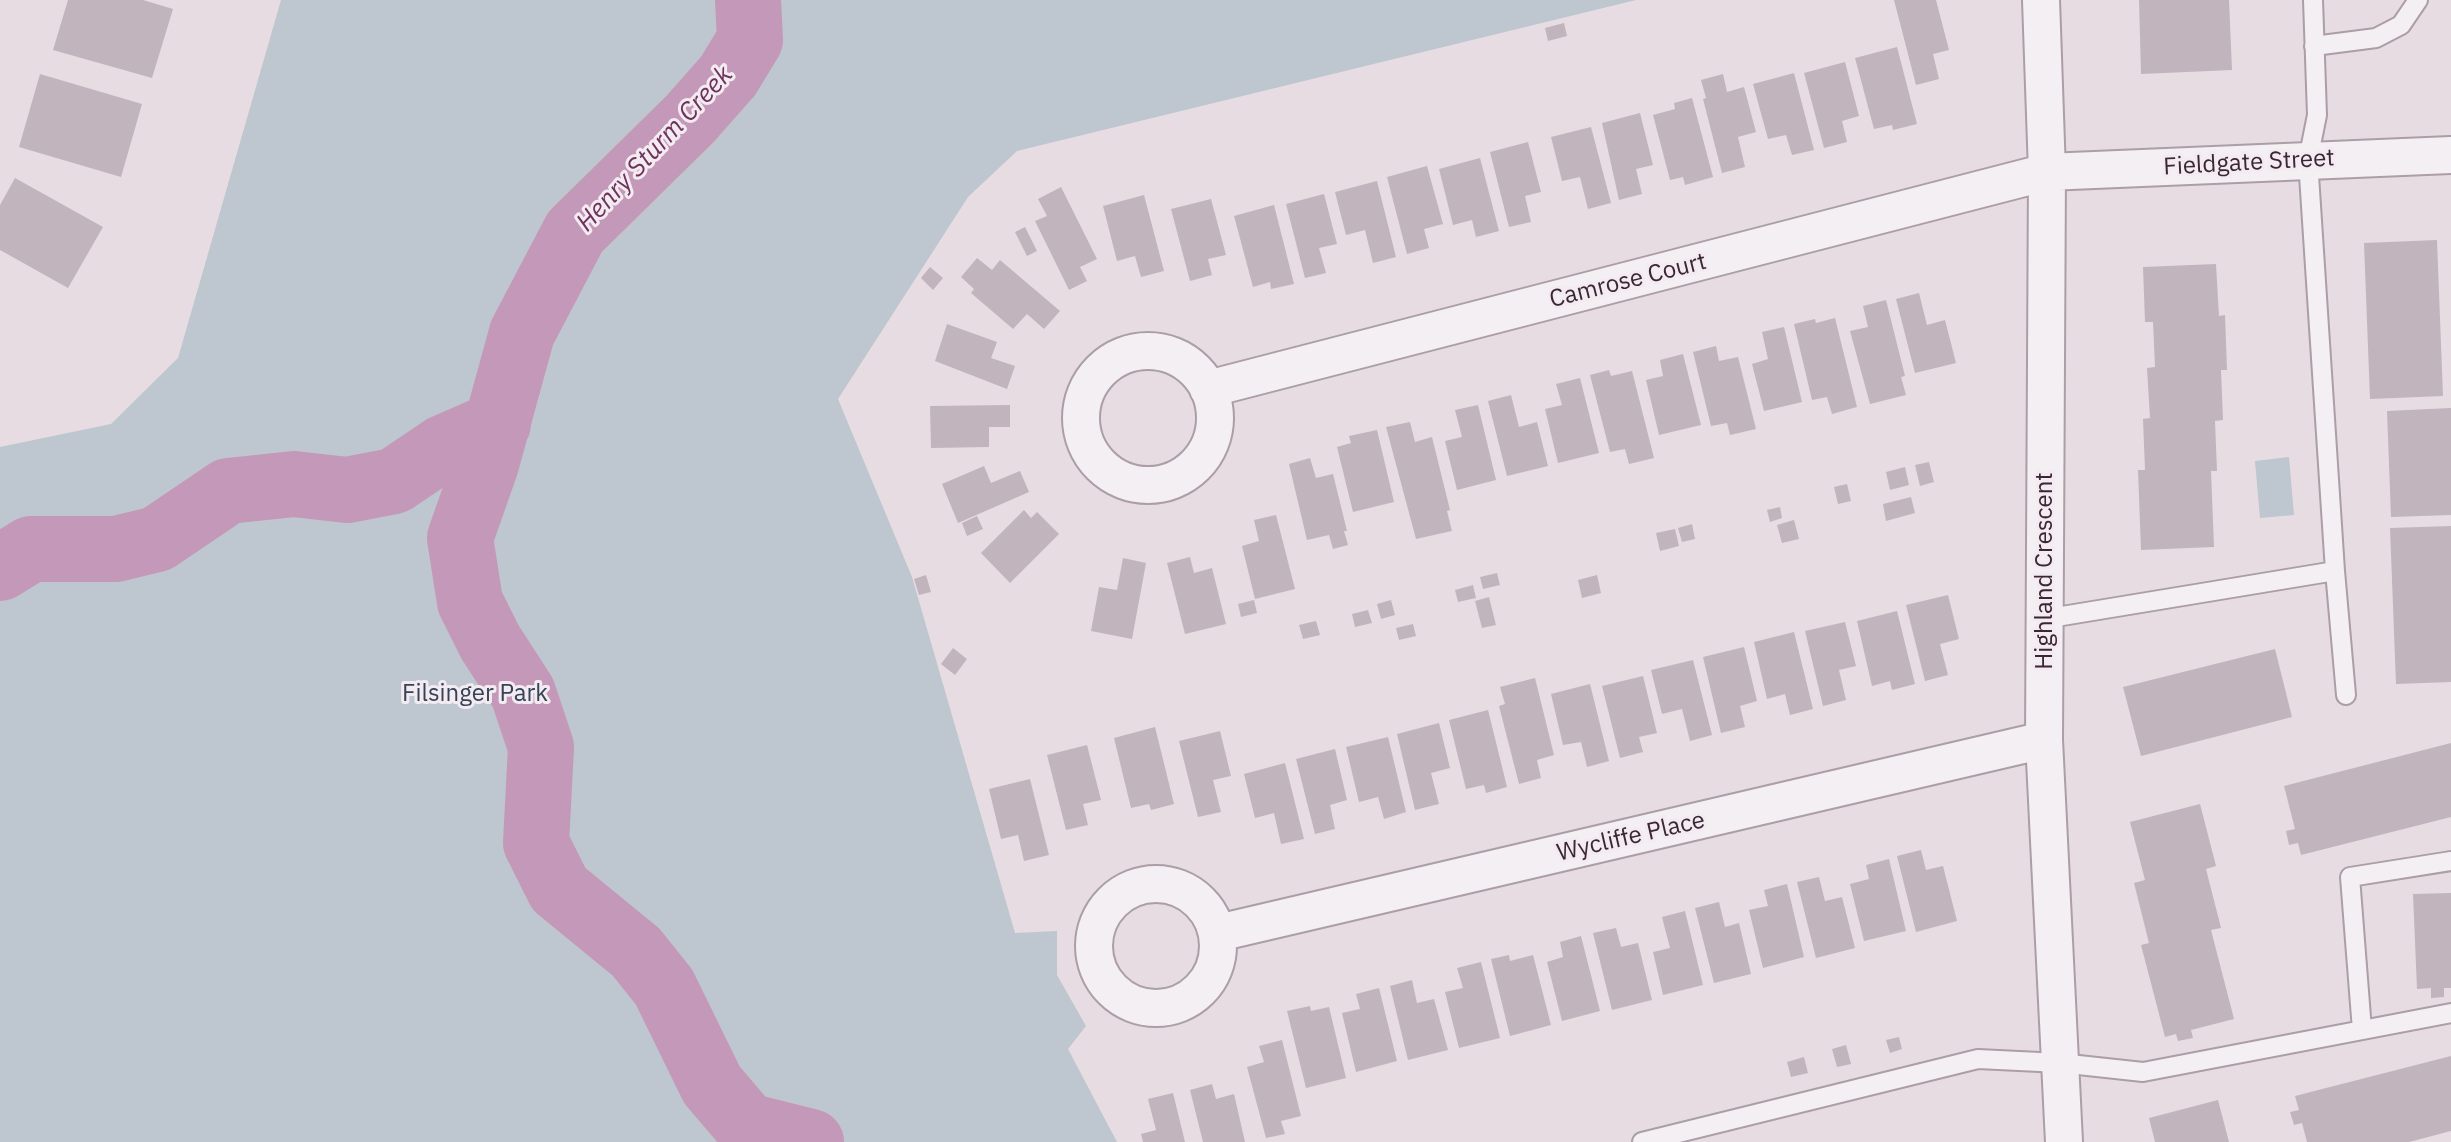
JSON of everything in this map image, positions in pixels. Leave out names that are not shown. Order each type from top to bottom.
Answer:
[{"type":"street","name":"Highland Crescent","points":[[2041,0],[2047,172],[2044,740],[2064,1142]]},
{"type":"street","name":"Fieldgate Street","points":[[2047,172],[2451,155]]},
{"type":"street","name":"Camrose Court","points":[[1208,389],[2047,172]]},
{"type":"street","name":"Wycliffe Place","points":[[1218,933],[2044,740]]},
{"type":"lane","points":[[2313,0],[2317,115],[2308,160],[2346,695]]},
{"type":"lane","points":[[2314,46],[2376,38],[2401,25],[2418,0]]},
{"type":"lane","points":[[2044,619],[2335,571]]},
{"type":"lane","points":[[2362,1030],[2350,877],[2451,861]]},
{"type":"lane","points":[[1642,1142],[1978,1059],[2060,1063],[2143,1072],[2451,1013]]},
{"type":"green space","name":"Filsinger Park","points":[[281,0],[1636,0],[1017,151],[968,197],[838,399],[912,577],[1015,933],[1057,931],[1057,975],[1086,1026],[1068,1049],[1117,1142],[0,1142],[0,447],[111,424],[178,358]]},
{"type":"green space","points":[[2289,457],[2294,515],[2260,518],[2255,461]]},
{"type":"building","points":[[68,0],[143,0],[173,9],[152,78],[53,50]]},
{"type":"building","points":[[1894,0],[1936,0],[1949,50],[1933,54],[1939,79],[1916,85]]},
{"type":"building","points":[[2139,0],[2229,0],[2232,70],[2141,74]]},
{"type":"building","points":[[1564,23],[1567,36],[1548,41],[1545,28]]},
{"type":"building","points":[[1897,47],[1917,124],[1893,130],[1892,125],[1874,129],[1855,58]]},
{"type":"building","points":[[1845,62],[1859,116],[1842,121],[1847,142],[1824,148],[1804,73]]},
{"type":"building","points":[[1794,73],[1814,150],[1792,155],[1786,135],[1768,139],[1753,84]]},
{"type":"building","points":[[40,74],[142,104],[121,177],[19,147]]},
{"type":"building","points":[[1723,74],[1727,92],[1744,87],[1756,132],[1738,137],[1745,167],[1722,173],[1701,80]]},
{"type":"building","points":[[1692,98],[1713,177],[1685,185],[1683,177],[1670,180],[1653,115],[1675,109],[1674,103]]},
{"type":"building","points":[[1640,113],[1653,165],[1636,169],[1642,194],[1619,200],[1602,123]]},
{"type":"building","points":[[1591,127],[1611,203],[1588,209],[1580,177],[1562,181],[1551,137]]},
{"type":"building","points":[[1528,142],[1541,192],[1525,196],[1531,222],[1509,227],[1490,152]]},
{"type":"building","points":[[1480,158],[1499,231],[1476,237],[1472,220],[1453,225],[1439,169]]},
{"type":"building","points":[[1427,166],[1443,224],[1424,229],[1429,248],[1407,254],[1387,177]]},
{"type":"building","points":[[15,178],[103,227],[68,288],[0,250],[0,205]]},
{"type":"building","points":[[1377,181],[1396,257],[1373,263],[1365,230],[1346,235],[1335,192]]},
{"type":"building","points":[[1061,187],[1097,259],[1080,267],[1087,281],[1069,290],[1035,221],[1047,216],[1038,199]]},
{"type":"building","points":[[1324,194],[1337,244],[1319,248],[1326,273],[1305,278],[1286,204]]},
{"type":"building","points":[[1144,195],[1164,271],[1141,277],[1135,256],[1117,261],[1103,206]]},
{"type":"building","points":[[1211,199],[1226,255],[1208,259],[1212,275],[1190,281],[1171,209]]},
{"type":"building","points":[[1274,205],[1294,284],[1271,289],[1270,282],[1253,287],[1234,216]]},
{"type":"building","points":[[1025,227],[1037,251],[1027,256],[1015,232]]},
{"type":"building","points":[[2437,240],[2443,396],[2370,399],[2364,243]]},
{"type":"building","points":[[977,258],[992,270],[1000,260],[1060,311],[1044,329],[1027,314],[1013,329],[971,293],[974,289],[961,277]]},
{"type":"building","points":[[2216,264],[2219,316],[2225,315],[2227,370],[2221,370],[2223,420],[2215,421],[2217,471],[2211,471],[2214,547],[2141,550],[2138,470],[2145,470],[2143,419],[2150,418],[2147,368],[2155,367],[2153,322],[2145,322],[2143,267]]},
{"type":"building","points":[[930,267],[943,278],[933,290],[921,278]]},
{"type":"building","points":[[1919,293],[1927,325],[1945,320],[1956,363],[1915,373],[1896,299]]},
{"type":"building","points":[[1886,300],[1905,376],[1901,377],[1906,395],[1870,404],[1850,331],[1868,327],[1863,306]]},
{"type":"building","points":[[1835,318],[1857,407],[1832,414],[1827,397],[1812,400],[1794,324]]},
{"type":"building","points":[[947,324],[997,342],[991,358],[1015,366],[1007,389],[935,361]]},
{"type":"building","points":[[1784,327],[1802,402],[1764,411],[1752,364],[1768,359],[1762,332]]},
{"type":"building","points":[[1716,346],[1719,361],[1738,357],[1756,429],[1730,435],[1727,423],[1711,426],[1693,352]]},
{"type":"building","points":[[1683,354],[1701,425],[1659,435],[1646,380],[1663,376],[1660,360]]},
{"type":"building","points":[[1609,370],[1611,376],[1632,371],[1654,458],[1629,464],[1625,449],[1610,452],[1590,375]]},
{"type":"building","points":[[1580,378],[1599,453],[1558,463],[1545,409],[1562,405],[1556,384]]},
{"type":"building","points":[[1511,395],[1519,427],[1537,422],[1548,466],[1507,476],[1488,401]]},
{"type":"building","points":[[1010,405],[1010,427],[989,427],[989,447],[931,448],[930,406]]},
{"type":"building","points":[[1478,405],[1496,480],[1457,490],[1445,441],[1462,437],[1455,410]]},
{"type":"building","points":[[2451,408],[2451,515],[2391,517],[2387,411]]},
{"type":"building","points":[[1410,422],[1415,442],[1432,437],[1450,510],[1447,511],[1452,531],[1416,539],[1386,427]]},
{"type":"building","points":[[1377,430],[1394,502],[1353,512],[1337,447],[1351,443],[1349,436]]},
{"type":"building","points":[[1310,458],[1316,478],[1333,474],[1348,545],[1333,549],[1329,535],[1307,540],[1289,464]]},
{"type":"building","points":[[1929,462],[1934,482],[1920,486],[1915,465]]},
{"type":"building","points":[[984,466],[991,483],[1020,471],[1029,492],[958,523],[942,484]]},
{"type":"building","points":[[1905,467],[1909,485],[1890,490],[1886,472]]},
{"type":"building","points":[[1847,484],[1851,501],[1838,504],[1834,487]]},
{"type":"building","points":[[1911,497],[1915,513],[1886,521],[1883,504]]},
{"type":"building","points":[[1780,507],[1782,518],[1770,522],[1767,510]]},
{"type":"building","points":[[1024,510],[1031,518],[1037,512],[1059,534],[1010,583],[981,553]]},
{"type":"building","points":[[1276,515],[1295,589],[1255,599],[1242,546],[1259,541],[1254,520]]},
{"type":"building","points":[[977,516],[983,529],[967,536],[962,523]]},
{"type":"building","points":[[1794,520],[1799,539],[1782,543],[1777,525]]},
{"type":"building","points":[[1692,524],[1695,539],[1682,542],[1678,528]]},
{"type":"building","points":[[2451,526],[2451,682],[2396,684],[2390,528]]},
{"type":"building","points":[[1675,529],[1679,546],[1660,551],[1656,533]]},
{"type":"building","points":[[1190,557],[1194,573],[1212,568],[1226,624],[1185,634],[1167,563]]},
{"type":"building","points":[[1123,558],[1146,563],[1132,639],[1091,631],[1099,587],[1117,590]]},
{"type":"building","points":[[1497,573],[1500,585],[1483,589],[1480,577]]},
{"type":"building","points":[[926,575],[931,592],[919,595],[914,579]]},
{"type":"building","points":[[1597,575],[1601,593],[1582,598],[1578,580]]},
{"type":"building","points":[[1473,585],[1476,598],[1458,602],[1455,590]]},
{"type":"building","points":[[1948,595],[1959,639],[1940,644],[1948,675],[1925,681],[1906,605]]},
{"type":"building","points":[[1489,597],[1496,625],[1482,628],[1475,601]]},
{"type":"building","points":[[1254,600],[1257,613],[1241,617],[1238,604]]},
{"type":"building","points":[[1391,600],[1395,615],[1381,619],[1377,604]]},
{"type":"building","points":[[1368,610],[1372,623],[1355,627],[1352,614]]},
{"type":"building","points":[[1897,611],[1915,684],[1892,690],[1890,681],[1872,686],[1857,621]]},
{"type":"building","points":[[1316,621],[1320,635],[1303,639],[1299,625]]},
{"type":"building","points":[[1845,622],[1856,666],[1839,670],[1846,700],[1823,706],[1805,631]]},
{"type":"building","points":[[1413,624],[1416,636],[1399,640],[1396,628]]},
{"type":"building","points":[[1794,632],[1813,709],[1790,715],[1785,694],[1767,699],[1754,642]]},
{"type":"building","points":[[1744,647],[1757,701],[1740,706],[1745,727],[1721,733],[1703,657]]},
{"type":"building","points":[[953,648],[967,659],[955,675],[941,664]]},
{"type":"building","points":[[2275,649],[2292,717],[2141,756],[2123,687]]},
{"type":"building","points":[[1693,660],[1712,735],[1690,741],[1682,709],[1662,714],[1651,670]]},
{"type":"building","points":[[1643,676],[1657,733],[1639,737],[1643,752],[1620,758],[1602,686]]},
{"type":"building","points":[[1535,678],[1554,755],[1537,760],[1541,778],[1519,784],[1499,706],[1505,704],[1500,687]]},
{"type":"building","points":[[1590,684],[1609,761],[1587,767],[1581,742],[1563,745],[1551,694]]},
{"type":"building","points":[[1488,710],[1507,787],[1486,793],[1484,785],[1466,789],[1449,720]]},
{"type":"building","points":[[1439,723],[1450,768],[1431,773],[1439,804],[1415,810],[1397,734]]},
{"type":"building","points":[[1155,727],[1174,804],[1151,810],[1149,804],[1131,808],[1114,738]]},
{"type":"building","points":[[1220,731],[1231,776],[1213,780],[1221,812],[1198,817],[1179,741]]},
{"type":"building","points":[[1388,737],[1406,812],[1384,819],[1378,797],[1359,802],[1346,747]]},
{"type":"building","points":[[2451,743],[2451,817],[2301,855],[2298,843],[2289,845],[2286,831],[2295,829],[2284,786]]},
{"type":"building","points":[[1087,745],[1101,800],[1083,804],[1088,825],[1066,830],[1047,755]]},
{"type":"building","points":[[1335,749],[1347,800],[1330,805],[1335,829],[1315,834],[1296,759]]},
{"type":"building","points":[[1285,763],[1304,839],[1281,844],[1274,813],[1255,818],[1244,774]]},
{"type":"building","points":[[1030,779],[1049,855],[1024,861],[1018,835],[1001,839],[989,789]]},
{"type":"building","points":[[2200,804],[2216,866],[2206,869],[2221,928],[2211,930],[2234,1019],[2191,1030],[2193,1038],[2178,1041],[2176,1034],[2165,1037],[2141,945],[2149,943],[2134,883],[2145,880],[2130,822]]},
{"type":"building","points":[[1921,850],[1926,870],[1943,866],[1957,921],[1916,932],[1897,856]]},
{"type":"building","points":[[1889,859],[1906,931],[1864,941],[1850,884],[1869,879],[1866,865]]},
{"type":"building","points":[[1819,877],[1825,901],[1842,897],[1855,948],[1816,958],[1797,882]]},
{"type":"building","points":[[1787,884],[1804,957],[1763,968],[1749,910],[1768,906],[1764,890]]},
{"type":"building","points":[[2451,893],[2451,988],[2444,988],[2444,997],[2431,998],[2431,988],[2417,989],[2413,894]]},
{"type":"building","points":[[1719,902],[1725,927],[1739,923],[1751,974],[1714,983],[1695,908]]},
{"type":"building","points":[[1685,911],[1703,985],[1663,995],[1653,952],[1670,948],[1662,917]]},
{"type":"building","points":[[1616,928],[1621,947],[1638,943],[1652,1000],[1612,1010],[1593,933]]},
{"type":"building","points":[[1581,936],[1600,1011],[1562,1021],[1547,962],[1563,957],[1560,942]]},
{"type":"building","points":[[1509,955],[1510,961],[1533,955],[1551,1025],[1510,1036],[1491,959]]},
{"type":"building","points":[[1481,962],[1500,1038],[1459,1048],[1445,992],[1463,988],[1457,968]]},
{"type":"building","points":[[1412,980],[1417,1003],[1434,999],[1448,1050],[1408,1060],[1390,986]]},
{"type":"building","points":[[1379,988],[1397,1061],[1356,1072],[1342,1013],[1360,1009],[1356,994]]},
{"type":"building","points":[[1310,1006],[1311,1011],[1329,1007],[1346,1078],[1306,1088],[1287,1011]]},
{"type":"building","points":[[1899,1037],[1902,1049],[1890,1053],[1886,1040]]},
{"type":"building","points":[[1282,1040],[1301,1116],[1281,1121],[1285,1134],[1266,1138],[1247,1067],[1264,1062],[1259,1046]]},
{"type":"building","points":[[1846,1045],[1851,1064],[1837,1067],[1832,1049]]},
{"type":"building","points":[[2451,1056],[2451,1131],[2409,1142],[2307,1142],[2302,1123],[2294,1125],[2290,1112],[2299,1110],[2295,1096]]},
{"type":"building","points":[[1804,1057],[1808,1073],[1791,1077],[1787,1062]]},
{"type":"building","points":[[1212,1084],[1216,1099],[1234,1094],[1245,1142],[1203,1142],[1190,1090]]},
{"type":"building","points":[[1173,1093],[1185,1142],[1143,1142],[1141,1134],[1156,1130],[1148,1099]]},
{"type":"building","points":[[2218,1100],[2229,1142],[2155,1142],[2149,1118]]},
{"type":"waterway","points":[[748,0],[750,40],[728,76],[690,119],[575,232],[522,333],[486,464],[460,538],[470,602],[490,642],[523,693],[541,747],[536,843],[559,889],[636,952],[664,987],[712,1085],[747,1126],[811,1142]]},
{"type":"waterway","name":"Henry Sturm Creek","points":[[0,568],[31,549],[116,549],[157,539],[228,491],[294,484],[347,490],[394,481],[443,448],[498,424]]}]
